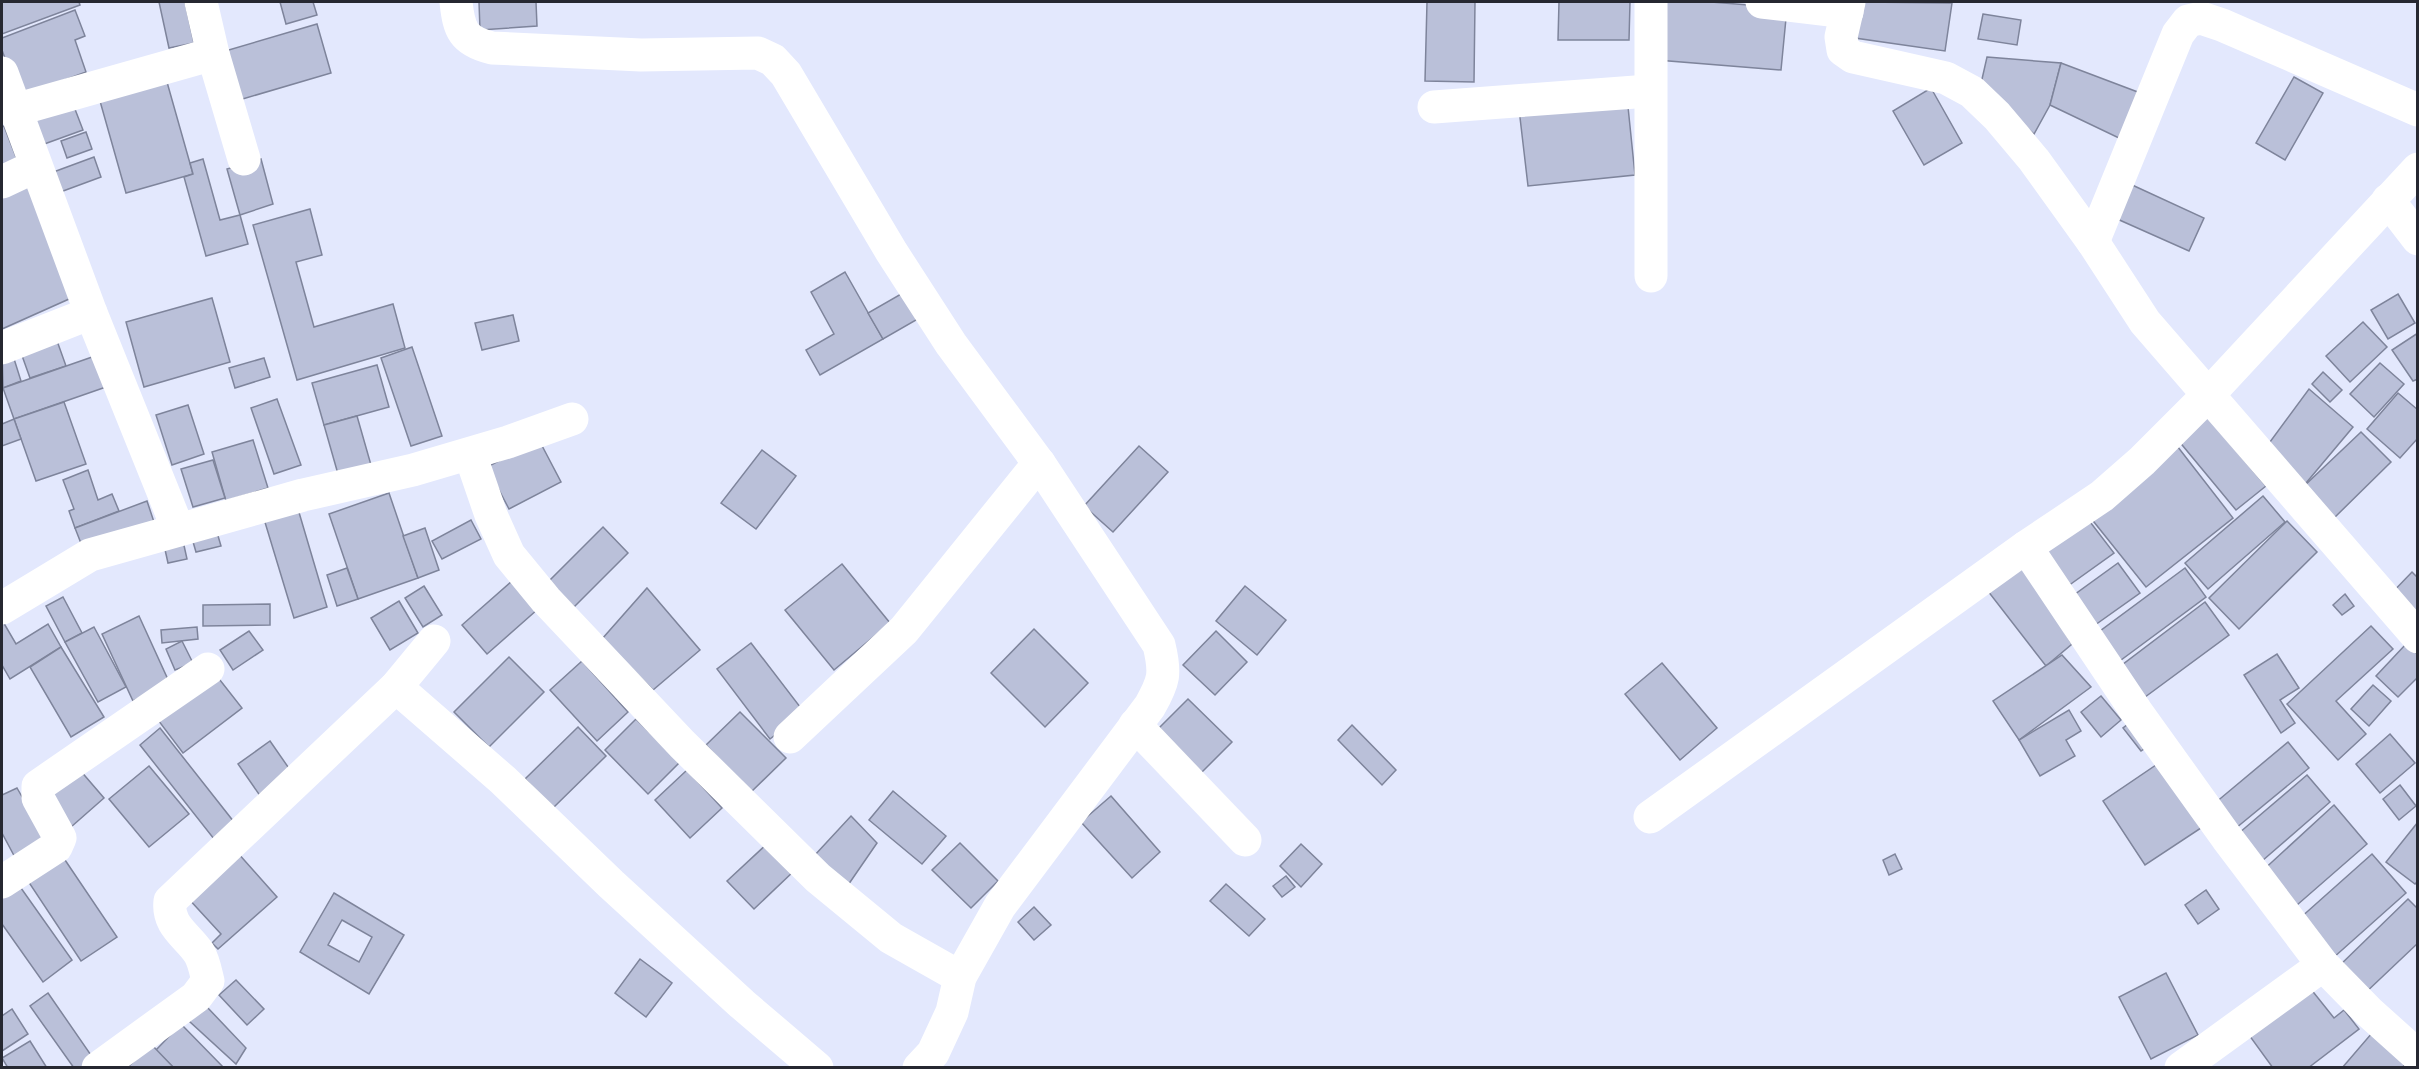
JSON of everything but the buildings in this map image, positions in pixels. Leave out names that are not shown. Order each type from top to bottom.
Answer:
[{"type":"street","points":[[201,2],[213,54],[244,159]]},
{"type":"street","points":[[456,2],[462,31],[474,43],[492,48],[641,55],[758,53],[773,60],[786,74],[891,251],[951,344],[1039,463],[1159,645],[1164,668],[1160,688],[1135,725],[999,906],[960,977],[952,1012],[933,1053],[919,1068]]},
{"type":"street","points":[[1650,2],[1651,276]]},
{"type":"street","points":[[1761,2],[1848,7],[1841,37],[1843,50],[1853,57],[1946,78],[1972,92],[1997,116],[2034,160],[2093,242],[2145,322],[2418,637]]},
{"type":"street","points":[[2093,242],[2178,34],[2188,21],[2201,18],[2222,25],[2418,110]]},
{"type":"street","points":[[15,110],[213,54]]},
{"type":"street","points":[[2,73],[90,313],[178,529]]},
{"type":"street","points":[[1434,107],[1649,91]]},
{"type":"street","points":[[2,182],[36,166]]},
{"type":"street","points":[[1650,817],[2026,547],[2102,496],[2209,394],[2418,169]]},
{"type":"street","points":[[2388,200],[2418,239]]},
{"type":"street","points":[[2,348],[90,313]]},
{"type":"street","points":[[2,608],[90,555],[303,495],[413,470],[470,454],[572,419]]},
{"type":"street","points":[[470,454],[490,515],[509,555],[554,609],[682,744],[818,878],[891,938],[960,977]]},
{"type":"street","points":[[790,737],[904,630],[1039,463]]},
{"type":"street","points":[[2026,547],[2143,721],[2227,838],[2323,965],[2369,1012],[2418,1056]]},
{"type":"street","points":[[98,1068],[196,997],[208,981],[201,955],[172,922],[169,911],[171,901],[396,687],[435,641]]},
{"type":"street","points":[[2,882],[56,847],[60,838],[38,798],[38,786],[208,669]]},
{"type":"street","points":[[396,687],[503,780],[611,884],[742,1004],[817,1068]]},
{"type":"street","points":[[1135,725],[1245,840]]},
{"type":"street","points":[[2181,1068],[2323,965]]}]
